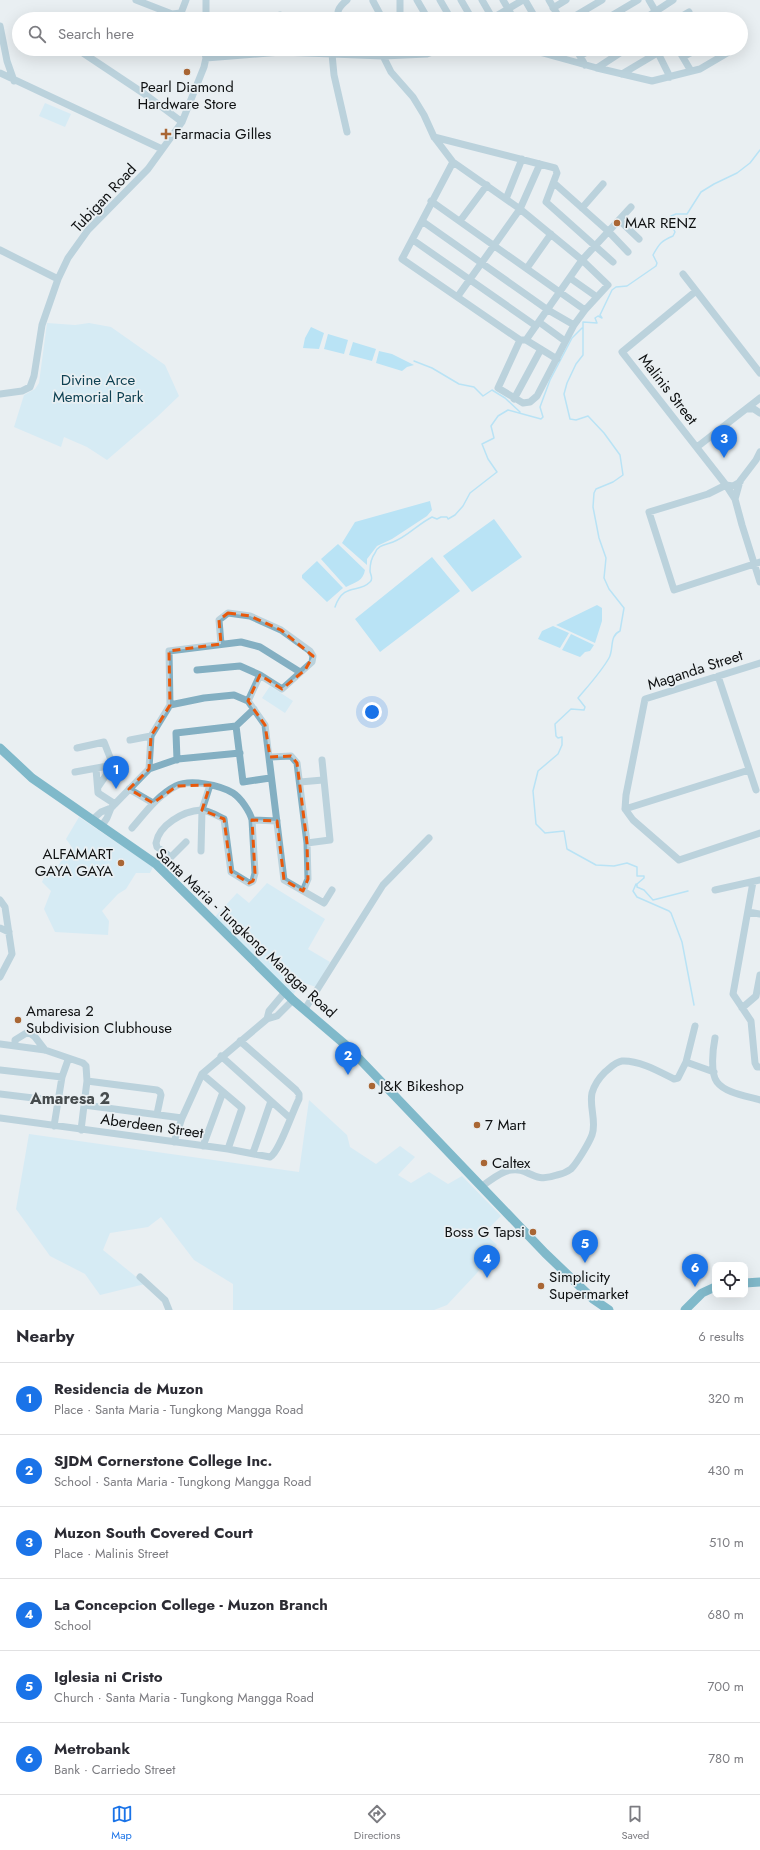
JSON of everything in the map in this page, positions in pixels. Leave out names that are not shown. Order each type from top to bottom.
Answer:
[{"type":"main road","name":"Santa Maria - Tungkong Mangga Road","points":[[0,748],[32,778],[156,864],[293,1000],[348,1047],[545,1253],[593,1299],[609,1310]]},
{"type":"main road","points":[[748,1283],[760,1282]]},
{"type":"main road","points":[[685,1310],[702,1293],[712,1288]]},
{"type":"street","points":[[136,0],[151,3],[168,12]]},
{"type":"street","points":[[181,12],[186,0]]},
{"type":"street","points":[[206,0],[206,12]]},
{"type":"street","points":[[338,12],[347,0]]},
{"type":"street","points":[[400,0],[400,12]]},
{"type":"street","points":[[417,0],[424,12]]},
{"type":"street","points":[[440,0],[446,12]]},
{"type":"street","points":[[461,0],[468,12]]},
{"type":"street","points":[[482,0],[489,12]]},
{"type":"street","points":[[503,0],[510,12]]},
{"type":"street","points":[[504,12],[524,0],[532,12]]},
{"type":"street","points":[[549,0],[556,12]]},
{"type":"street","points":[[553,8],[566,0]]},
{"type":"street","points":[[582,12],[602,0]]},
{"type":"street","points":[[618,12],[638,0]]},
{"type":"street","points":[[649,0],[656,12],[673,0]]},
{"type":"street","points":[[372,1],[379,12]]},
{"type":"street","points":[[0,27],[7,61],[14,80]]},
{"type":"street","points":[[87,56],[182,122]]},
{"type":"street","points":[[206,58],[227,56]]},
{"type":"street","points":[[332,56],[334,75],[348,132]]},
{"type":"street","points":[[383,56],[391,72],[413,97],[424,115],[434,137],[453,162],[520,209],[582,260],[608,285],[585,310],[574,325],[537,396],[530,402],[523,404],[514,399],[498,388],[523,340],[561,293],[582,260],[631,207]]},
{"type":"street","points":[[556,56],[585,65],[652,81],[700,69],[722,56]]},
{"type":"street","points":[[580,56],[585,65]]},
{"type":"street","points":[[597,68],[615,56]]},
{"type":"street","points":[[622,74],[653,56]]},
{"type":"street","points":[[663,56],[670,77]]},
{"type":"street","points":[[686,56],[683,58],[691,71]]},
{"type":"street","name":"Tubigan Road","points":[[0,394],[22,391],[30,387],[42,325],[58,278],[68,258],[88,230],[148,169],[182,122],[204,68],[206,58]]},
{"type":"street","points":[[0,73],[162,149]]},
{"type":"street","points":[[434,137],[522,159],[557,170],[558,174],[546,200],[548,205],[613,262]]},
{"type":"street","points":[[506,199],[522,159]]},
{"type":"street","points":[[453,162],[402,259],[523,340],[557,359]]},
{"type":"street","points":[[458,296],[520,209],[540,164]]},
{"type":"street","points":[[554,183],[609,232],[628,252]]},
{"type":"street","points":[[582,208],[602,184]]},
{"type":"street","points":[[460,221],[487,185]]},
{"type":"street","points":[[432,202],[494,244],[585,310]]},
{"type":"street","points":[[619,220],[639,238]]},
{"type":"street","points":[[422,221],[548,310],[574,325]]},
{"type":"street","points":[[527,268],[551,234]]},
{"type":"street","points":[[413,240],[470,280],[565,341]]},
{"type":"street","points":[[0,250],[58,278]]},
{"type":"street","points":[[683,274],[760,372]]},
{"type":"street","points":[[570,278],[597,297]]},
{"type":"street","name":"Malinis Street","points":[[696,291],[622,352],[697,447],[735,499],[757,563],[760,582]]},
{"type":"street","points":[[514,399],[541,349]]},
{"type":"street","points":[[697,447],[760,398]]},
{"type":"street","points":[[747,409],[754,409],[760,413]]},
{"type":"street","points":[[735,499],[740,482],[760,452]]},
{"type":"street","points":[[740,482],[732,486],[726,485],[708,494],[648,512],[674,590],[757,563]]},
{"type":"street","points":[[197,670],[240,666],[260,675],[282,689],[300,672],[305,670],[312,662],[313,656],[310,651],[281,630],[250,616],[228,613],[218,620],[221,644]]},
{"type":"street","points":[[149,769],[151,736],[170,705],[169,651],[241,642],[260,647],[300,672]]},
{"type":"street","name":"Maganda Street","points":[[625,809],[626,795],[645,700],[760,662]]},
{"type":"street","points":[[248,701],[260,675]]},
{"type":"street","points":[[718,676],[756,790]]},
{"type":"street","points":[[170,705],[204,698],[234,696],[248,701],[265,725],[270,757],[270,778],[284,880],[324,903],[332,890]]},
{"type":"street","points":[[177,760],[176,733],[236,726],[254,708]]},
{"type":"street","points":[[236,726],[243,782]]},
{"type":"street","points":[[130,740],[151,736]]},
{"type":"street","points":[[78,748],[104,742],[113,766]]},
{"type":"street","points":[[101,827],[113,806],[149,769],[177,760],[240,753]]},
{"type":"street","points":[[270,757],[291,756],[297,763],[307,843],[308,879],[302,891]]},
{"type":"street","points":[[307,843],[330,840],[322,760]]},
{"type":"street","points":[[75,772],[113,766]]},
{"type":"street","points":[[98,787],[113,766]]},
{"type":"street","points":[[96,769],[98,793],[113,806]]},
{"type":"street","points":[[749,770],[625,809],[637,824],[679,860],[760,833]]},
{"type":"street","points":[[234,793],[243,782],[270,778]]},
{"type":"street","points":[[300,782],[323,780]]},
{"type":"street","points":[[132,828],[153,803],[177,786],[200,783],[234,793],[250,814],[252,820],[255,873],[253,881],[249,883],[231,872],[224,819],[202,810],[187,814],[166,824],[156,844],[157,847],[171,857],[186,842]]},
{"type":"street","points":[[202,851],[202,810],[210,785]]},
{"type":"street","points":[[129,789],[153,803]]},
{"type":"street","points":[[92,820],[101,812],[113,806]]},
{"type":"street","points":[[252,820],[277,821]]},
{"type":"street","points":[[305,1009],[383,885],[429,838]]},
{"type":"street","points":[[715,890],[757,881],[748,912],[732,994],[751,1021],[755,1063],[757,1067],[760,1068]]},
{"type":"street","points":[[0,900],[5,908],[12,954],[0,977]]},
{"type":"street","points":[[748,912],[760,914]]},
{"type":"street","points":[[0,928],[9,932]]},
{"type":"street","points":[[742,1008],[756,996],[760,975]]},
{"type":"street","points":[[267,1019],[269,1010],[285,992]]},
{"type":"street","points":[[174,1142],[182,1118],[202,1074],[221,1056],[267,1019],[277,1016],[293,1000]]},
{"type":"street","points":[[482,1186],[502,1173],[510,1170],[519,1170],[540,1179],[548,1179],[565,1173],[571,1168],[592,1136],[594,1126],[591,1108],[592,1092],[601,1076],[612,1065],[622,1061],[635,1063],[674,1079],[678,1078],[686,1062],[695,1026]]},
{"type":"street","points":[[15,1046],[15,1040],[28,1032],[35,1037],[45,1050]]},
{"type":"street","points":[[715,1038],[714,1072],[717,1081],[728,1090],[760,1100]]},
{"type":"street","points":[[221,1056],[290,1118],[299,1094],[240,1041]]},
{"type":"street","points":[[0,1044],[45,1050],[68,1060],[83,1063],[86,1066],[87,1081],[81,1130]]},
{"type":"street","points":[[54,1126],[62,1077],[68,1060]]},
{"type":"street","points":[[686,1062],[714,1072]]},
{"type":"street","points":[[0,1070],[62,1077]]},
{"type":"street","points":[[202,1074],[242,1108],[228,1149]]},
{"type":"street","points":[[87,1081],[156,1090],[160,1092],[161,1095],[157,1114]]},
{"type":"street","points":[[203,1146],[223,1092]]},
{"type":"street","points":[[0,1094],[58,1101]]},
{"type":"street","points":[[253,1153],[271,1101]]},
{"type":"street","points":[[84,1105],[182,1118]]},
{"type":"street","name":"Aberdeen Street","points":[[0,1118],[228,1149],[270,1157],[275,1154],[290,1118]]},
{"type":"street","points":[[140,1277],[165,1300],[169,1310]]},
{"type":"highlighted area","points":[[228,613],[250,616],[281,630],[313,656],[305,670],[282,689],[260,675],[248,701],[265,725],[270,757],[291,756],[297,763],[307,843],[308,879],[303,891],[284,880],[277,821],[252,820],[255,873],[253,881],[249,883],[231,872],[224,819],[202,810],[210,785],[177,786],[153,803],[129,789],[149,769],[151,736],[170,705],[169,651],[221,644],[219,620]]},
{"type":"green space","points":[[45,103],[71,114],[65,127],[39,116]]},
{"type":"green space","name":"Divine Arce Memorial Park","points":[[47,323],[75,325],[89,323],[111,327],[165,365],[179,396],[107,460],[87,447],[64,437],[61,447],[14,427],[24,395],[35,389],[39,383]]},
{"type":"green space","points":[[270,686],[293,701],[285,713],[262,698]]},
{"type":"green space","points":[[79,817],[153,867],[150,873],[136,873],[126,889],[118,894],[102,911],[109,921],[108,935],[55,932],[44,909],[51,891],[42,882],[47,871],[54,872],[71,846],[66,839]]},
{"type":"green space","points":[[267,883],[325,919],[308,949],[330,962],[316,987],[301,982],[293,995],[214,918],[237,893],[249,903]]},
{"type":"green space","points":[[309,1100],[347,1135],[350,1147],[376,1164],[400,1146],[415,1157],[398,1175],[411,1183],[429,1172],[448,1184],[462,1176],[501,1216],[484,1233],[497,1245],[478,1267],[480,1269],[477,1273],[447,1305],[434,1310],[233,1310],[233,1284],[194,1260],[161,1217],[148,1227],[110,1233],[103,1250],[145,1284],[100,1295],[85,1274],[50,1256],[16,1209],[29,1134],[299,1172]]},
{"type":"water","points":[[311,327],[324,333],[319,349],[303,348],[305,338]]},
{"type":"water","points":[[328,334],[348,340],[344,354],[324,349]]},
{"type":"water","points":[[353,342],[376,349],[372,361],[349,355]]},
{"type":"water","points":[[379,351],[392,354],[414,365],[407,367],[402,371],[376,363]]},
{"type":"water","points":[[430,501],[432,510],[427,516],[392,539],[377,546],[367,559],[367,565],[342,543],[355,522]]},
{"type":"water","points":[[494,519],[522,557],[472,592],[443,556]]},
{"type":"water","points":[[338,544],[365,570],[361,579],[346,587],[321,559]]},
{"type":"water","points":[[432,557],[460,591],[380,652],[355,619]]},
{"type":"water","points":[[317,561],[343,588],[327,602],[302,578],[302,575]]},
{"type":"water","points":[[597,605],[602,608],[602,621],[595,643],[556,625]]},
{"type":"water","points":[[553,626],[569,633],[560,648],[538,639],[542,631]]},
{"type":"water","points":[[571,634],[594,645],[590,651],[585,652],[580,657],[562,650]]},
{"type":"waterway","points":[[688,891],[653,900],[644,890],[637,887],[637,884],[644,878],[644,876],[637,876],[637,867],[627,863],[614,866],[596,865],[567,849],[564,831],[545,833],[536,824],[533,791],[538,771],[558,754],[562,745],[562,737],[558,738],[556,736],[555,724],[571,709],[584,710],[585,707],[578,698],[599,673],[609,658],[614,636],[620,631],[624,608],[609,589],[604,578],[606,558],[599,538],[593,507],[594,493],[596,489],[613,482],[623,475],[620,455],[604,433],[588,416],[576,420],[570,419],[564,394],[567,383],[576,364],[583,355],[583,322],[597,323],[595,318],[598,316],[602,318],[600,315],[612,290],[616,287],[627,286],[656,266],[657,263],[653,255],[655,251],[661,243],[673,236],[675,232],[670,222],[671,216],[676,214],[687,214],[701,192],[737,173],[750,163],[760,150]]},
{"type":"waterway","points":[[335,607],[339,599],[347,591],[361,587],[371,581],[371,564],[378,548],[398,540],[432,517],[437,519],[447,517],[448,519],[455,515],[463,506],[470,493],[497,472],[488,459],[482,444],[494,438],[491,426],[498,416],[508,410],[541,419],[543,417],[540,407],[550,380],[572,338],[582,328]]},
{"type":"waterway","points":[[414,361],[432,368],[459,384],[474,387],[483,396],[492,390],[505,398],[520,412]]},
{"type":"waterway","points":[[636,884],[633,891],[637,897],[671,913],[682,942],[694,1005]]},
{"type":"place","name":"Pearl Diamond Hardware Store","points":[[187,72]]},
{"type":"place","name":"Farmacia Gilles","points":[[166,134]]},
{"type":"place","name":"MAR RENZ","points":[[617,223]]},
{"type":"place","name":"Muzon South Covered Court","points":[[724,458]]},
{"type":"place","name":"Residencia de Muzon","points":[[116,789]]},
{"type":"place","name":"ALFAMART GAYA GAYA","points":[[121,863]]},
{"type":"place","name":"Amaresa 2 Subdivision Clubhouse","points":[[18,1020]]},
{"type":"place","name":"SJDM Cornerstone College Inc.","points":[[348,1075]]},
{"type":"place","name":"J&K Bikeshop","points":[[372,1086]]},
{"type":"place","name":"7 Mart","points":[[477,1125]]},
{"type":"place","name":"Caltex","points":[[484,1163]]},
{"type":"place","name":"Boss G Tapsi","points":[[533,1232]]},
{"type":"place","name":"Iglesia ni Cristo","points":[[585,1263]]},
{"type":"place","name":"La Concepcion College - Muzon Branch","points":[[487,1278]]},
{"type":"place","name":"Simplicity Supermarket","points":[[541,1286]]},
{"type":"place","name":"Metrobank","points":[[695,1287]]},
{"type":"district","name":"Amaresa 2","points":[[70,1098]]}]
